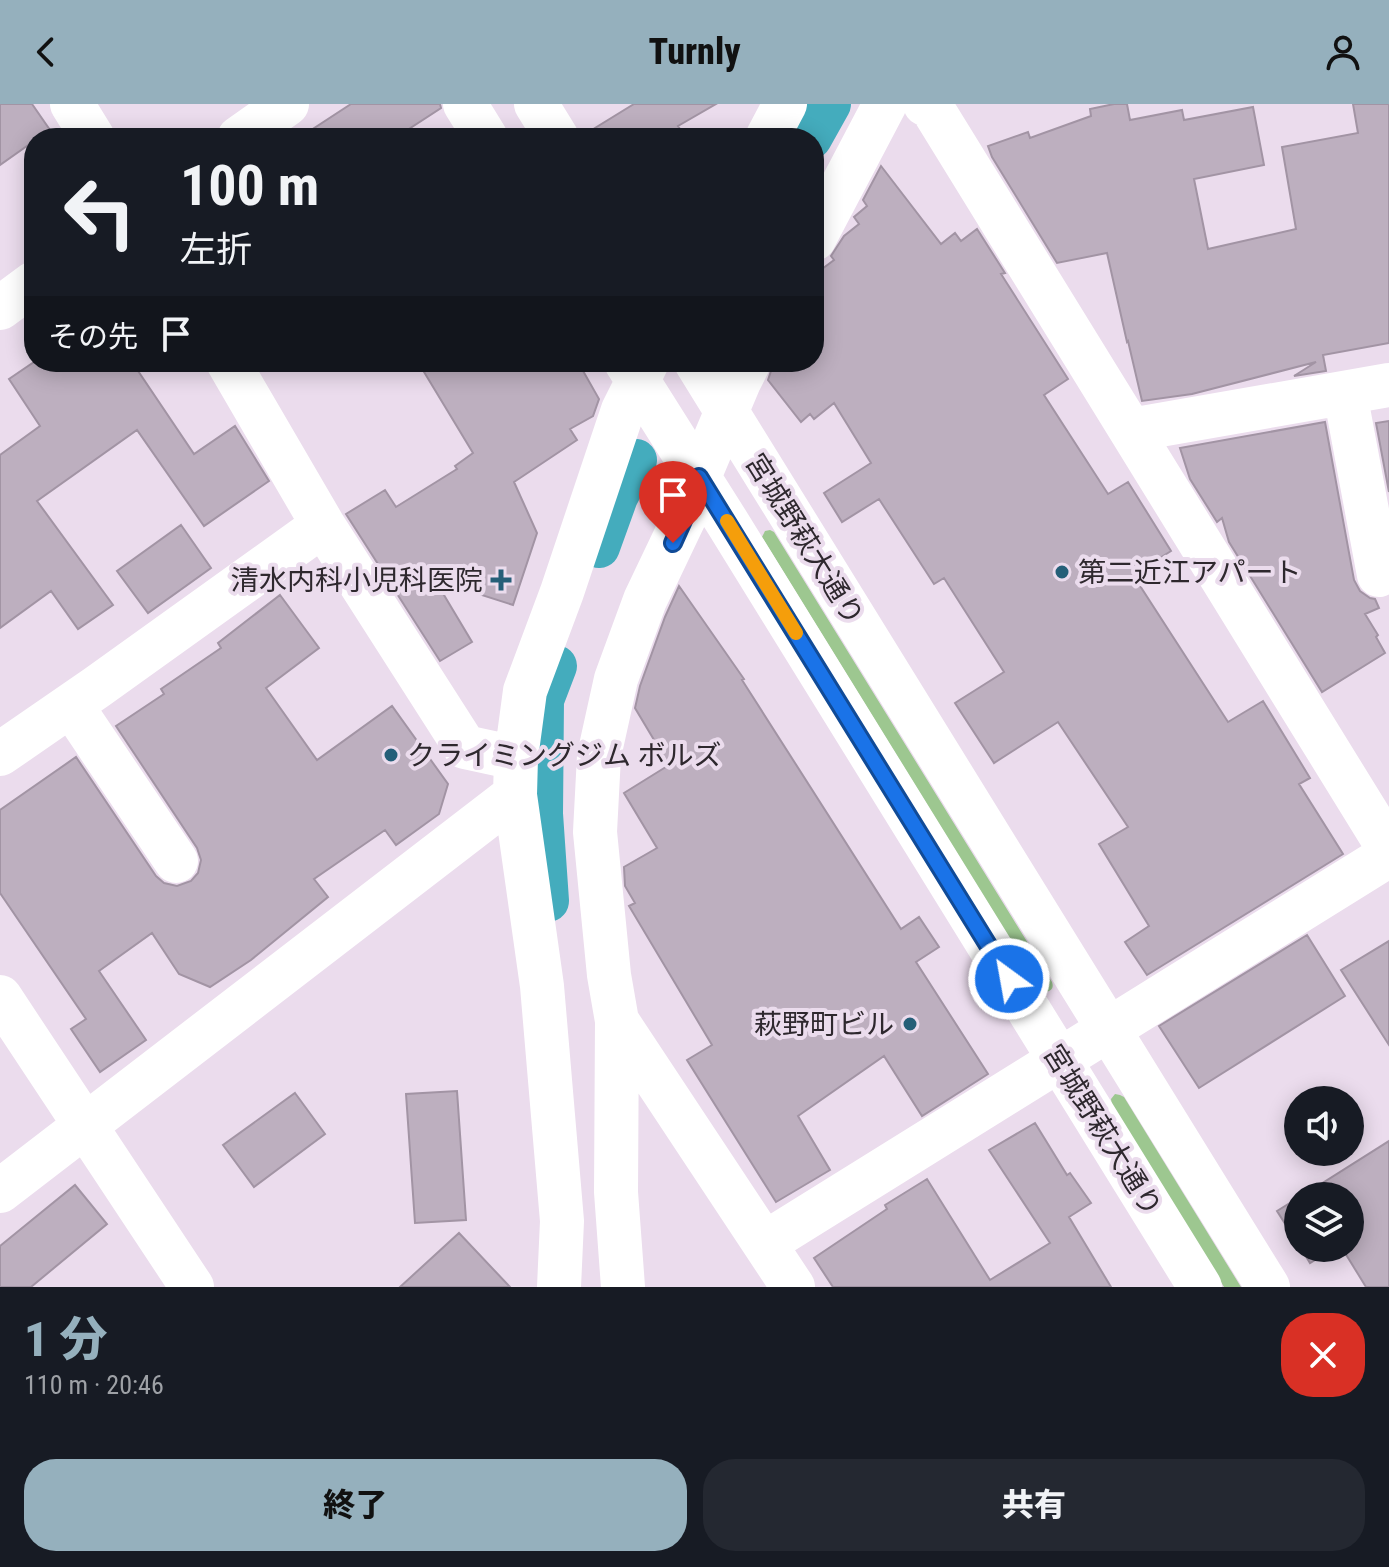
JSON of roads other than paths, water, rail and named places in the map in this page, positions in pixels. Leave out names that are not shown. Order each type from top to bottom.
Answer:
[{"type":"street","points":[[72,104],[87,128]]},
{"type":"street","points":[[253,128],[287,104]]},
{"type":"street","points":[[465,104],[480,128]]},
{"type":"street","points":[[536,104],[551,128]]},
{"type":"street","points":[[772,128],[785,104]]},
{"type":"street","points":[[824,220],[885,104]]},
{"type":"street","points":[[938,105],[1131,430],[1389,849]]},
{"type":"street","points":[[0,308],[24,290]]},
{"type":"street","points":[[234,372],[323,525],[465,747],[515,776]]},
{"type":"street","points":[[559,1287],[562,1221],[542,986],[515,776],[525,691],[562,592],[636,372]]},
{"type":"street","name":"宮城野萩大通り","points":[[639,372],[699,477],[1200,1287]]},
{"type":"street","name":"宮城野萩大通り","points":[[702,372],[1268,1287]]},
{"type":"street","points":[[623,1287],[616,1192],[617,1021],[609,975],[595,832],[599,756],[616,679],[645,600],[686,514],[744,372]]},
{"type":"street","points":[[1131,430],[1389,385]]},
{"type":"street","points":[[1345,393],[1379,575]]},
{"type":"street","points":[[0,754],[323,525]]},
{"type":"street","points":[[71,705],[176,861]]},
{"type":"street","points":[[0,1191],[85,1127],[515,776]]},
{"type":"street","points":[[765,1243],[1389,855]]},
{"type":"street","points":[[0,997],[192,1287]]},
{"type":"street","points":[[617,1021],[793,1287]]},
{"type":"waterway","points":[[817,128],[830,104]]},
{"type":"waterway","points":[[599,547],[617,497],[636,460]]},
{"type":"waterway","points":[[548,901],[542,814],[543,700],[556,666]]},
{"type":"place","name":"第二近江アパート","points":[[1062,572]]},
{"type":"place","name":"清水内科小児科医院","points":[[501,580]]},
{"type":"place","name":"クライミングジム ボルズ","points":[[391,755]]},
{"type":"place","name":"萩野町ビル","points":[[910,1024]]}]
